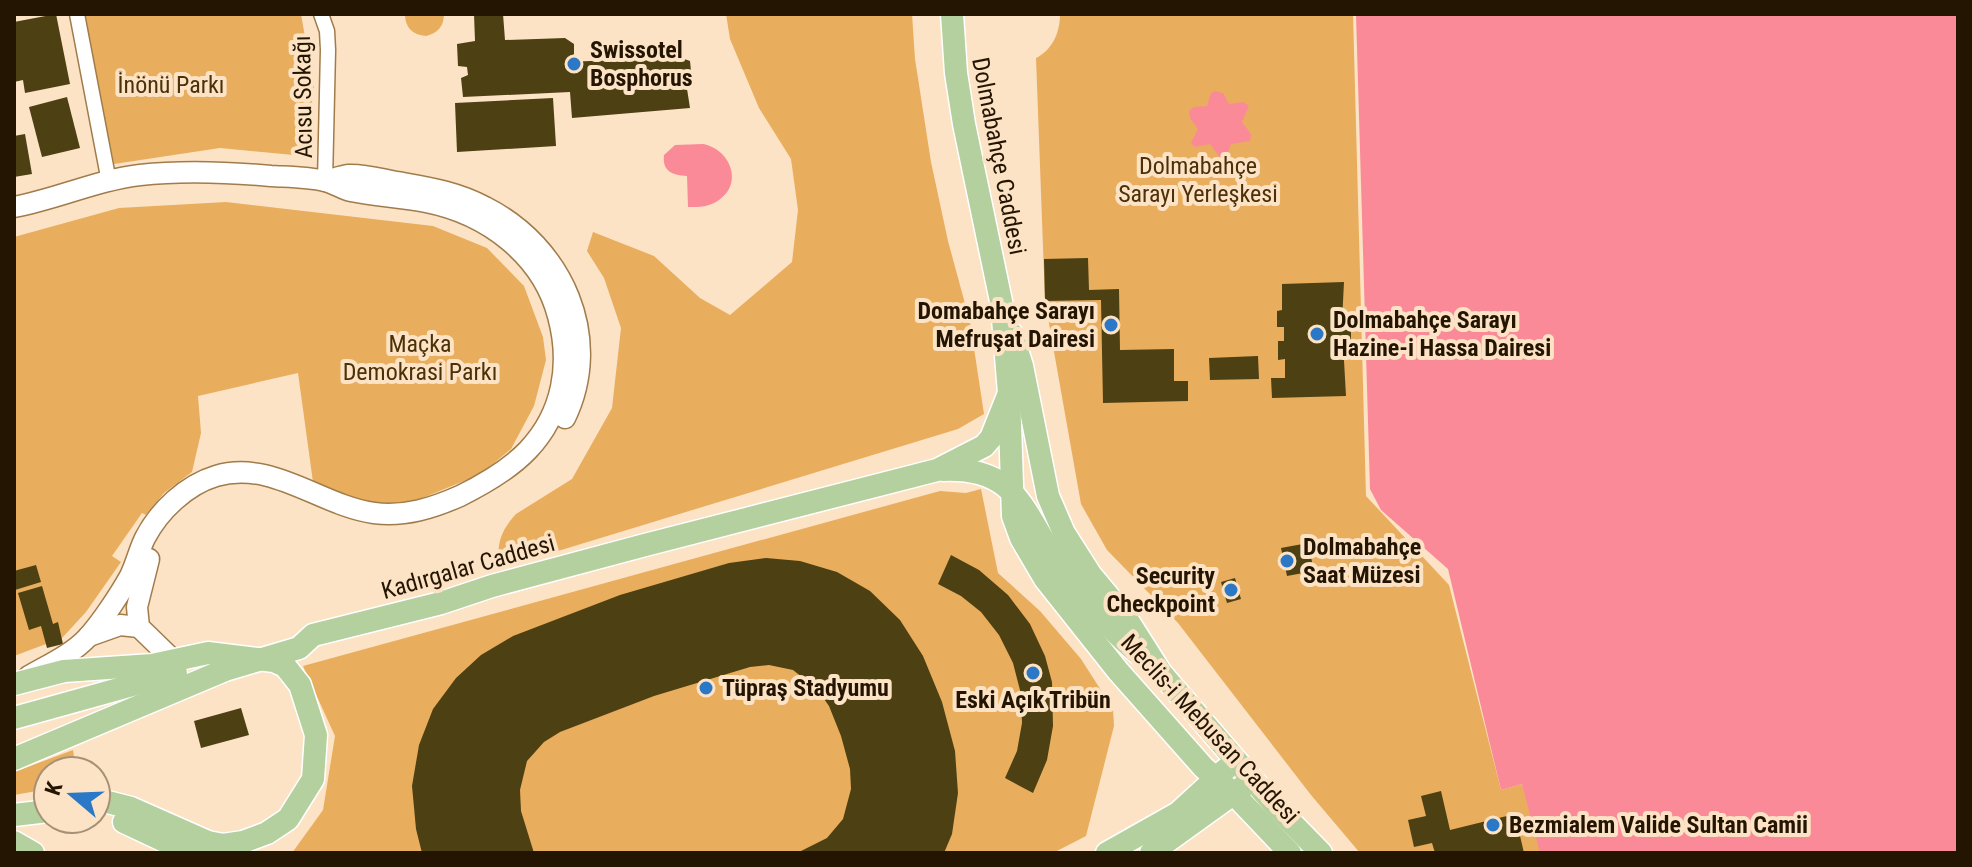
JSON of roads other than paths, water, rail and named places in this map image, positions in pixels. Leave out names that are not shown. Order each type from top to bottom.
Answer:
[{"type":"main road","name":"Dolmabahçe Caddesi","points":[[952,14],[954,58],[962,111],[1002,306]]},
{"type":"main road","points":[[14,207],[109,182],[165,173],[205,172],[325,181],[350,175],[445,190],[487,207],[521,231],[553,265],[573,306],[579,330],[580,375],[571,405],[549,443],[517,476],[462,508],[414,523],[391,526],[366,524],[272,489],[246,483],[210,493],[177,514],[160,538],[140,588],[137,607],[139,627]]},
{"type":"main road","points":[[89,636],[130,575],[155,522],[172,503],[196,485],[216,476],[261,474],[370,513],[391,515],[416,512],[443,503],[499,474],[527,451],[545,428],[559,402],[566,370],[562,328],[546,280],[530,259],[498,232],[471,216],[429,202],[347,191],[325,181]]},
{"type":"main road","name":"Meclis-i Mebusan Caddesi","points":[[1002,306],[1009,393],[1013,516],[1031,559],[1118,671],[1204,768],[1225,785],[1290,853]]},
{"type":"main road","name":"Meclis-i Mebusan Caddesi","points":[[1002,306],[1022,366],[1055,519],[1090,574],[1125,616],[1161,673],[1235,760],[1321,853]]},
{"type":"main road","name":"Kadırgalar Caddesi","points":[[18,682],[64,671],[152,665],[208,653],[262,659],[299,648],[313,635],[937,470],[984,446],[991,438],[1009,393]]},
{"type":"main road","name":"Kadırgalar Caddesi","points":[[937,470],[975,471],[996,479],[1011,490]]},
{"type":"main road","points":[[1011,490],[1056,561],[1120,637],[1161,673]]},
{"type":"main road","points":[[18,682],[89,636],[120,625],[139,627],[174,661]]},
{"type":"main road","points":[[14,718],[196,667],[225,654]]},
{"type":"main road","points":[[14,759],[225,670],[262,659],[285,666],[300,685],[316,735],[313,779],[288,819],[267,833],[223,845],[208,842],[131,808],[112,803]]},
{"type":"main road","points":[[1151,853],[1190,827],[1225,785],[1235,760]]},
{"type":"main road","points":[[1107,853],[1225,785],[1254,780]]},
{"type":"main road","points":[[112,818],[190,853]]},
{"type":"main road","points":[[14,842],[33,853]]},
{"type":"street","points":[[77,14],[109,182]]},
{"type":"street","name":"Acısu Sokağı","points":[[321,14],[327,31],[328,50],[325,181]]},
{"type":"place","name":"Swissotel Bosphorus","points":[[574,64]]},
{"type":"place","name":"Domabahçe Sarayı Mefruşat Dairesi","points":[[1111,325]]},
{"type":"place","name":"Dolmabahçe Sarayı Hazine-i Hassa Dairesi","points":[[1317,334]]},
{"type":"place","name":"Dolmabahçe Saat Müzesi","points":[[1287,561]]},
{"type":"place","name":"Security Checkpoint","points":[[1231,590]]},
{"type":"place","name":"Eski Açık Tribün","points":[[1033,673]]},
{"type":"place","name":"Tüpraş Stadyumu","points":[[706,688]]},
{"type":"place","name":"Bezmialem Valide Sultan Camii","points":[[1493,825]]},
{"type":"park label","name":"İnönü Parkı","points":[[171,85]]},
{"type":"park label","name":"Dolmabahçe Sarayı Yerleşkesi","points":[[1198,180]]},
{"type":"park label","name":"Maçka Demokrasi Parkı","points":[[420,358]]}]
